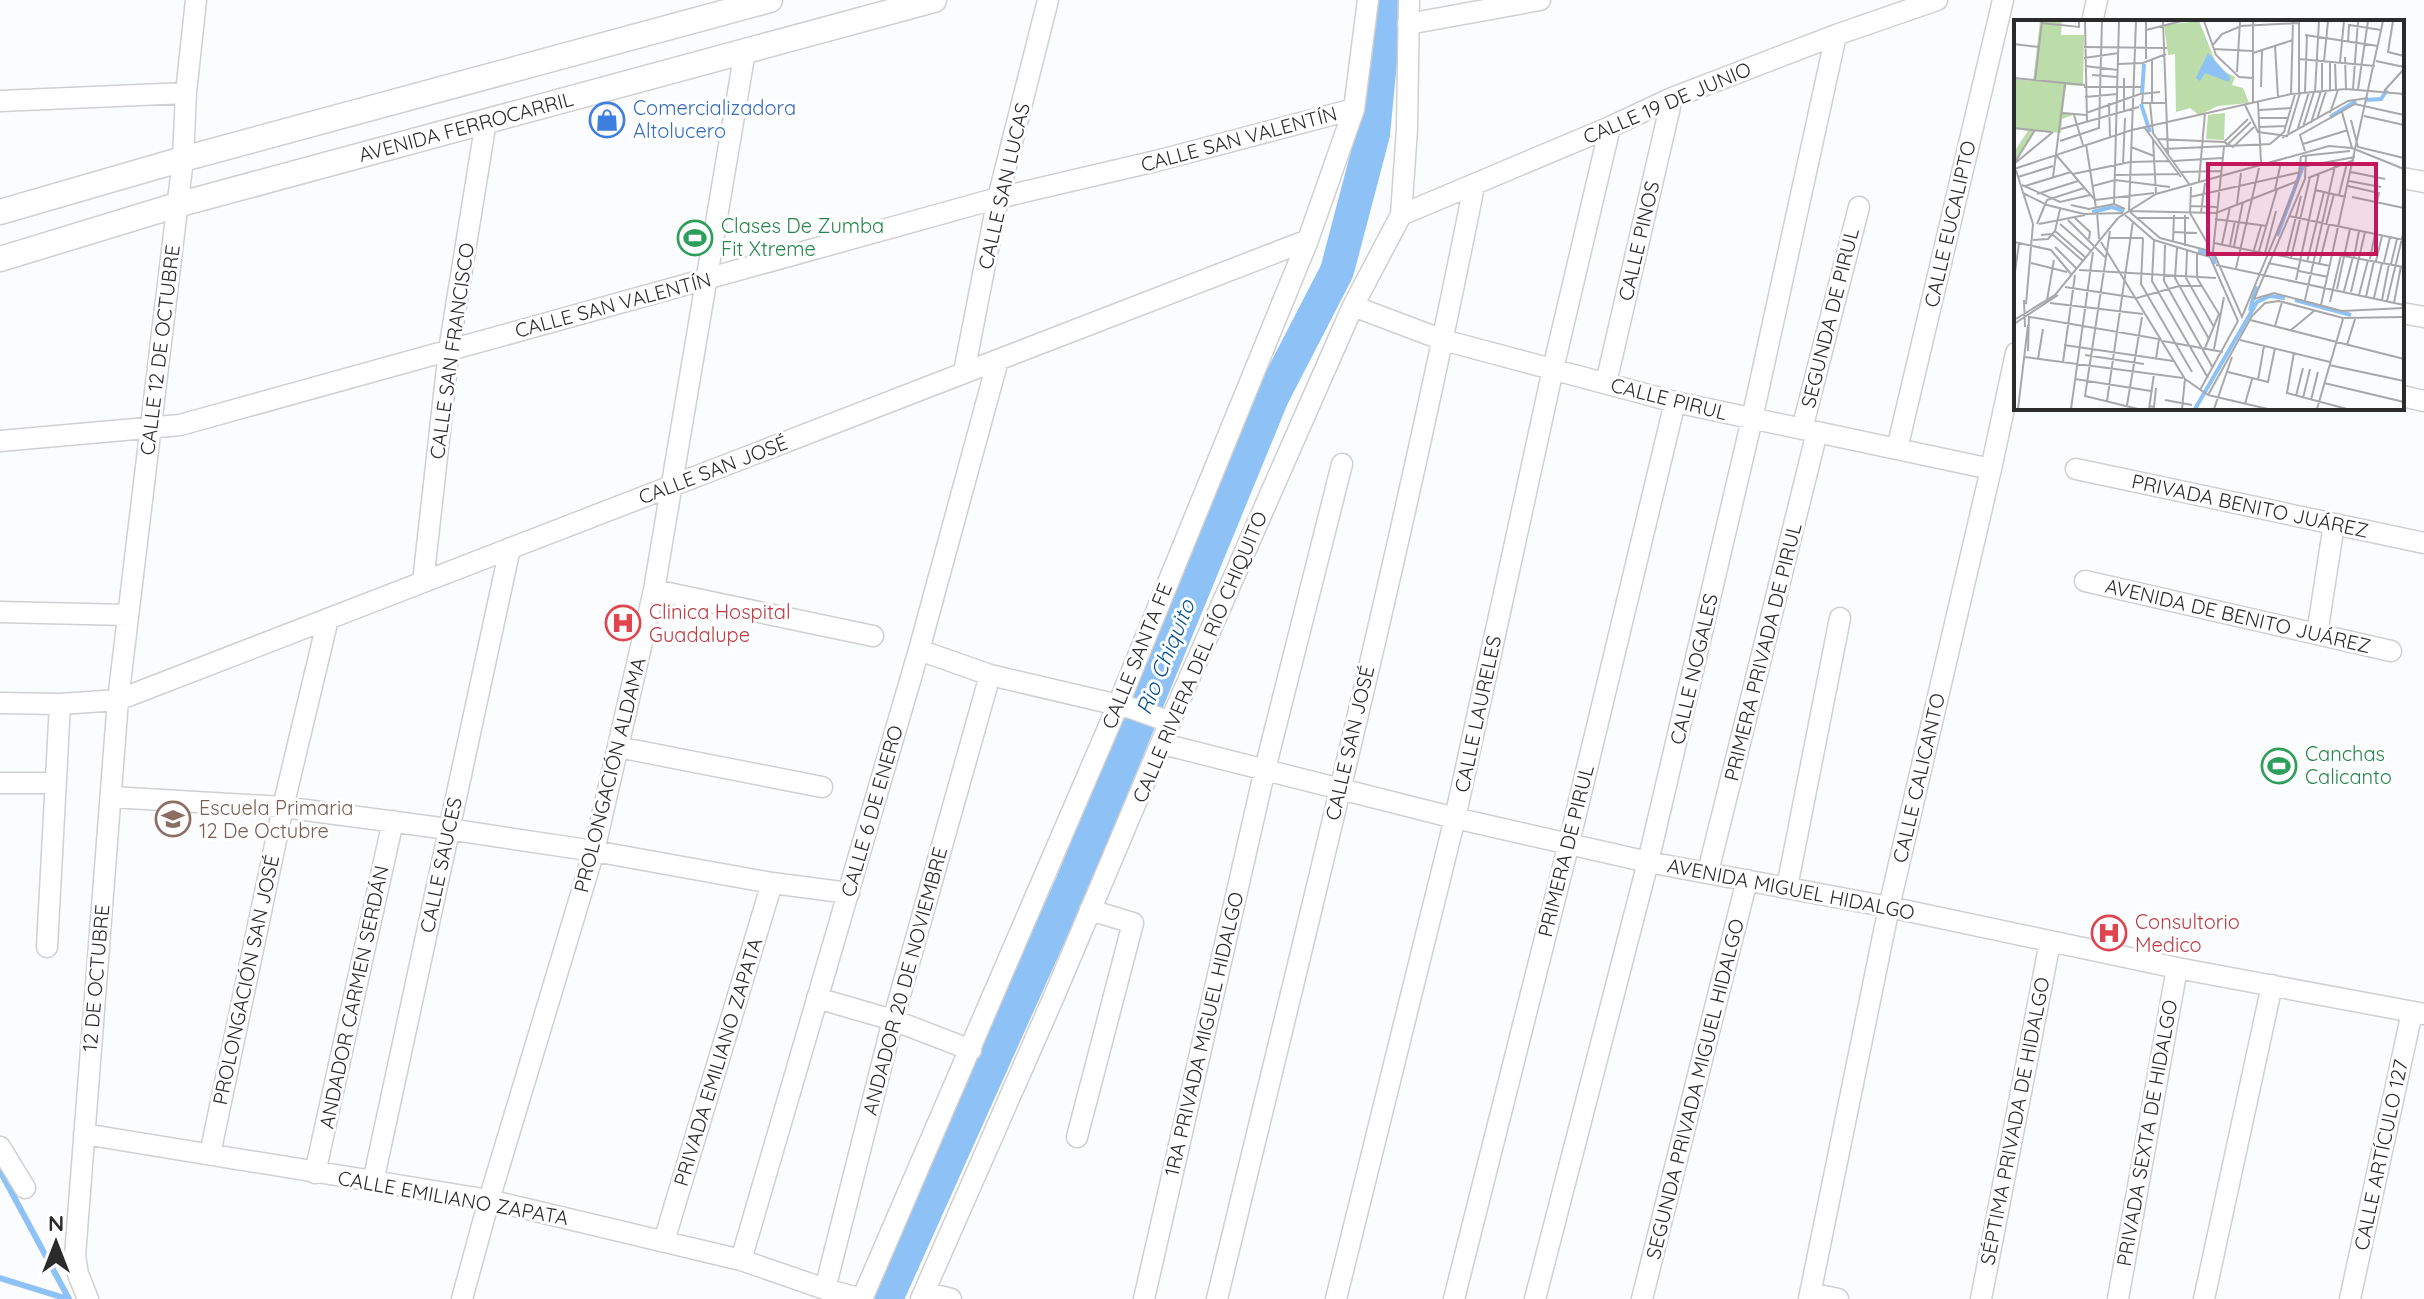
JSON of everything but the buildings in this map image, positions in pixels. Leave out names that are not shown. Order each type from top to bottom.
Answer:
[{"type":"main road","points":[[0,212],[183,159],[769,0]]},
{"type":"main road","name":"AVENIDA FERROCARRIL","points":[[0,259],[177,205],[934,0]]},
{"type":"street","name":"CALLE 12 DE OCTUBRE","points":[[118,700],[183,159],[196,0]]},
{"type":"street","name":"CALLE SAN LUCAS","points":[[964,372],[998,198],[1048,0]]},
{"type":"street","name":"CALLE SANTA FE","points":[[862,1299],[1124,706],[1308,240],[1354,109],[1368,0]]},
{"type":"street","name":"CALLE RIVERA DEL RÍO CHIQUITO","points":[[922,1296],[1163,744],[1163,719],[1353,306],[1401,215],[1407,129],[1409,0]]},
{"type":"street","points":[[1408,24],[1540,0]]},
{"type":"street","name":"CALLE 19 DE JUNIO","points":[[1401,215],[1672,98],[1937,0]]},
{"type":"street","name":"CALLE EUCALIPTO","points":[[1897,449],[2003,0]]},
{"type":"street","points":[[2092,20],[2097,0]]},
{"type":"street","name":"CALLE NOGALES","points":[[1535,1299],[1648,862],[1752,419],[1836,35]]},
{"type":"street","name":"PROLONGACIÓN ALDAMA","points":[[462,1299],[594,851],[654,590],[745,51]]},
{"type":"street","points":[[0,101],[186,93]]},
{"type":"street","name":"CALLE PINOS","points":[[1606,383],[1672,98]]},
{"type":"street","name":"CALLE SAN VALENTÍN","points":[[0,441],[180,425],[998,198],[1156,161],[1354,109]]},
{"type":"street","name":"CALLE SAN FRANCISCO","points":[[423,582],[449,350],[486,121]]},
{"type":"street","name":"CALLE LAURELES","points":[[1336,1299],[1455,818],[1553,369],[1610,127]]},
{"type":"street","points":[[2404,178],[2424,182]]},
{"type":"street","name":"CALLE SAN JOSÉ","points":[[1217,1299],[1443,340],[1474,186]]},
{"type":"street","name":"SEGUNDA DE PIRUL","points":[[1809,430],[1859,207]]},
{"type":"street","name":"CALLE SAN JOSÉ","points":[[0,703],[60,704],[118,700],[1308,240]]},
{"type":"street","name":"CALLE PIRUL","points":[[1353,306],[1443,340],[1675,402],[1991,469]]},
{"type":"street","points":[[2404,313],[2424,317]]},
{"type":"street","name":"CALLE 6 DE ENERO","points":[[741,1260],[919,650],[998,360]]},
{"type":"street","name":"CALLE CALICANTO","points":[[1810,1296],[1889,907],[2014,362]]},
{"type":"street","points":[[2404,396],[2424,401]]},
{"type":"street","name":"PRIMERA DE PIRUL","points":[[1454,1299],[1569,843],[1675,402]]},
{"type":"street","name":"PRIMERA PRIVADA DE PIRUL","points":[[1708,872],[1809,430]]},
{"type":"street","name":"1RA PRIVADA MIGUEL HIDALGO","points":[[1144,1299],[1265,769],[1342,464]]},
{"type":"street","name":"PRIVADA BENITO JUÁREZ","points":[[2076,469],[2424,543]]},
{"type":"street","points":[[2317,634],[2334,524]]},
{"type":"street","name":"CALLE SAUCES","points":[[373,1182],[510,548]]},
{"type":"street","name":"AVENIDA DE BENITO JUÁREZ","points":[[2085,581],[2391,651]]},
{"type":"street","points":[[654,590],[873,636]]},
{"type":"street","points":[[0,612],[128,615]]},
{"type":"street","points":[[1787,887],[1840,618]]},
{"type":"street","name":"PROLONGACIÓN SAN JOSÉ","points":[[210,1154],[283,807],[328,619]]},
{"type":"street","points":[[919,650],[990,675],[1124,706],[1163,719]]},
{"type":"street","name":"ANDADOR 20 DE NOVIEMBRE","points":[[825,1289],[893,1020],[990,675]]},
{"type":"street","name":"12 DE OCTUBRE","points":[[88,1299],[75,1256],[118,700]]},
{"type":"street","points":[[47,947],[60,704]]},
{"type":"street","name":"AVENIDA MIGUEL HIDALGO","points":[[1163,744],[1455,818],[1648,862],[2418,1013]]},
{"type":"street","points":[[618,747],[822,787]]},
{"type":"street","points":[[0,783],[56,783]]},
{"type":"street","points":[[111,797],[283,807],[393,821],[849,893]]},
{"type":"street","name":"ANDADOR CARMEN SERDÁN","points":[[315,1173],[393,821]]},
{"type":"street","name":"SEGUNDA PRIVADA MIGUEL HIDALGO","points":[[1642,1299],[1747,880]]},
{"type":"street","name":"PRIVADA EMILIANO ZAPATA","points":[[664,1241],[772,883]]},
{"type":"street","points":[[1077,1137],[1133,923],[1090,910]]},
{"type":"street","name":"SÉPTIMA PRIVADA DE HIDALGO","points":[[1981,1299],[2050,942]]},
{"type":"street","name":"PRIVADA SEXTA DE HIDALGO","points":[[2118,1299],[2177,968]]},
{"type":"street","points":[[2204,1299],[2272,985]]},
{"type":"street","points":[[817,998],[893,1020],[971,1050]]},
{"type":"street","name":"CALLE ARTÍCULO 127","points":[[2350,1299],[2418,1013]]},
{"type":"street","name":"CALLE EMILIANO ZAPATA","points":[[84,1134],[489,1200],[741,1260],[862,1299]]},
{"type":"street","points":[[0,1147],[25,1188]]},
{"type":"street","points":[[922,1296],[951,1299]]},
{"type":"street","points":[[1810,1296],[1838,1299]]},
{"type":"waterway","name":"Rio Chiquito","points":[[886,1299],[1073,882],[1272,397],[1337,271],[1373,134],[1386,0]]},
{"type":"waterway","points":[[0,1171],[69,1299]]},
{"type":"waterway","points":[[0,1278],[68,1299]]},
{"type":"place","name":"Comercializadora Altolucero","points":[[607,120]]},
{"type":"place","name":"Clases De Zumba Fit Xtreme","points":[[695,238]]},
{"type":"place","name":"Clinica Hospital Guadalupe","points":[[623,623]]},
{"type":"place","name":"Canchas Calicanto","points":[[2279,766]]},
{"type":"place","name":"Escuela Primaria 12 De Octubre","points":[[173,819]]},
{"type":"place","name":"Consultorio Medico","points":[[2109,933]]}]
